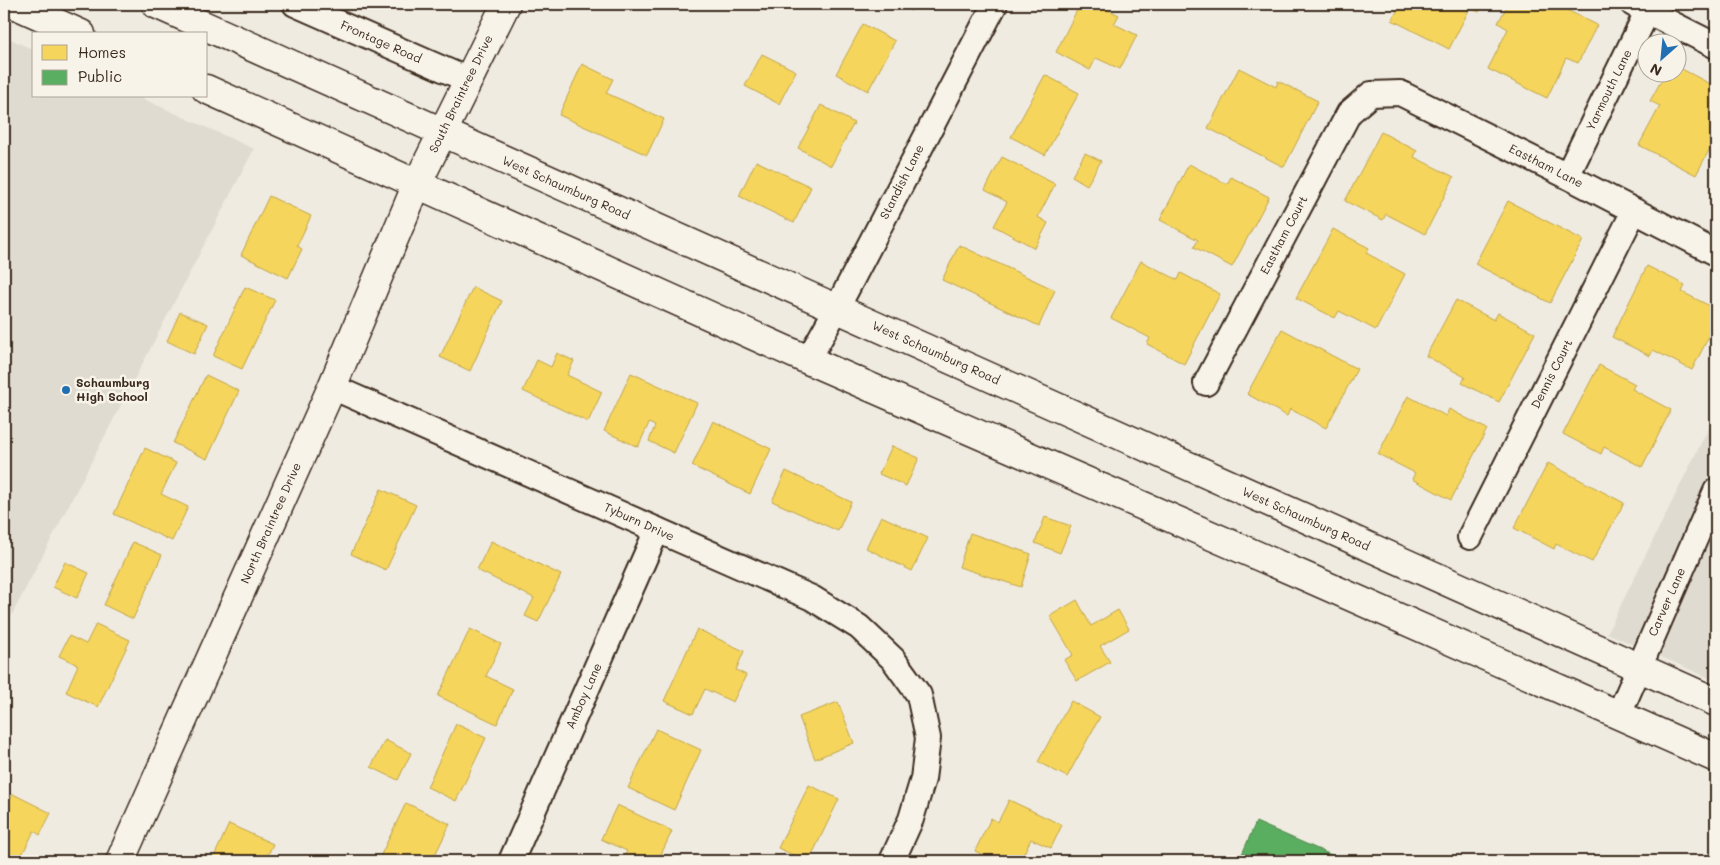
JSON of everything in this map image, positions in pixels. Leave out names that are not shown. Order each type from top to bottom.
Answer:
[{"type":"main road","points":[[14,4],[77,32]]},
{"type":"main road","name":"West Schaumburg Road","points":[[156,4],[1716,702]]},
{"type":"main road","name":"South Braintree Drive","points":[[417,184],[506,4]]},
{"type":"main road","points":[[208,91],[808,360],[1716,758]]},
{"type":"main road","name":"North Braintree Drive","points":[[120,861],[332,387],[417,184]]},
{"type":"street","name":"Frontage Road","points":[[295,4],[468,80]]},
{"type":"street","name":"Standish Lane","points":[[808,360],[995,4]]},
{"type":"street","points":[[1644,6],[1716,46]]},
{"type":"street","name":"Yarmouth Lane","points":[[1568,176],[1644,6]]},
{"type":"street","name":"Eastham Lane","points":[[1371,94],[1400,94],[1568,176],[1716,254]]},
{"type":"street","name":"Eastham Court","points":[[1206,383],[1349,113],[1371,94]]},
{"type":"street","name":"Dennis Court","points":[[1470,537],[1634,211]]},
{"type":"street","name":"Tyburn Drive","points":[[332,387],[812,598],[859,627],[893,659],[919,695],[928,738],[923,779],[911,819],[892,861]]},
{"type":"street","name":"Carver Lane","points":[[1618,714],[1716,491]]},
{"type":"street","name":"Amboy Lane","points":[[511,861],[657,530]]},
{"type":"shaded area","name":"Schaumburg High School","points":[[4,36],[32,49],[32,98],[141,98],[254,149],[4,630]]},
{"type":"shaded area","points":[[1716,416],[1716,681],[1607,633]]},
{"type":"building: Homes","points":[[897,4],[914,4],[911,11]]},
{"type":"building: Homes","points":[[1080,4],[1096,4],[1119,15],[1114,24],[1137,35],[1120,69],[1096,58],[1090,70],[1056,52]]},
{"type":"building: Homes","points":[[1401,4],[1483,4],[1479,12],[1470,8],[1449,49],[1392,20]]},
{"type":"building: Homes","points":[[1508,4],[1555,4],[1597,25],[1578,63],[1566,58],[1547,98],[1488,69],[1508,29],[1498,23]]},
{"type":"building: Homes","points":[[1705,4],[1716,4],[1716,10]]},
{"type":"building: Homes","points":[[863,24],[895,41],[868,91],[836,74]]},
{"type":"building: Homes","points":[[762,54],[796,71],[779,104],[745,86]]},
{"type":"building: Homes","points":[[582,64],[613,79],[606,93],[664,119],[647,155],[559,115]]},
{"type":"building: Homes","points":[[1239,68],[1276,87],[1278,81],[1318,101],[1284,167],[1208,128]]},
{"type":"building: Homes","points":[[1688,72],[1716,87],[1716,137],[1696,175],[1639,145],[1660,106],[1650,101],[1660,82],[1688,82]]},
{"type":"building: Homes","points":[[1045,75],[1079,93],[1045,155],[1011,137]]},
{"type":"building: Homes","points":[[821,105],[854,123],[831,166],[798,148]]},
{"type":"building: Homes","points":[[1381,132],[1417,151],[1414,157],[1454,177],[1425,234],[1386,214],[1383,220],[1345,201]]},
{"type":"building: Homes","points":[[1085,153],[1101,161],[1087,185],[1072,176]]},
{"type":"building: Homes","points":[[1002,157],[1055,184],[1038,217],[1048,223],[1035,248],[994,226],[1007,202],[985,190]]},
{"type":"building: Homes","points":[[756,161],[811,187],[794,223],[739,196]]},
{"type":"building: Homes","points":[[1189,164],[1227,184],[1231,177],[1269,197],[1232,267],[1194,247],[1198,240],[1160,220]]},
{"type":"building: Homes","points":[[269,196],[311,216],[297,246],[302,249],[288,278],[241,255]]},
{"type":"building: Homes","points":[[1508,201],[1583,240],[1550,303],[1475,264]]},
{"type":"building: Homes","points":[[1333,229],[1369,248],[1366,253],[1405,274],[1376,330],[1339,311],[1335,318],[1296,298]]},
{"type":"building: Homes","points":[[959,245],[1055,290],[1039,326],[942,280]]},
{"type":"building: Homes","points":[[1141,261],[1178,280],[1181,273],[1220,294],[1184,364],[1147,344],[1150,338],[1111,318]]},
{"type":"building: Homes","points":[[1647,266],[1685,285],[1682,292],[1716,309],[1716,322],[1692,370],[1653,350],[1650,356],[1612,337]]},
{"type":"building: Homes","points":[[245,287],[275,300],[242,369],[213,356]]},
{"type":"building: Homes","points":[[473,287],[502,301],[470,371],[440,357]]},
{"type":"building: Homes","points":[[1456,300],[1494,320],[1498,313],[1535,333],[1499,402],[1462,383],[1465,377],[1426,356]]},
{"type":"building: Homes","points":[[180,312],[208,324],[194,354],[167,341]]},
{"type":"building: Homes","points":[[1282,329],[1357,369],[1326,428],[1290,409],[1287,416],[1247,394]]},
{"type":"building: Homes","points":[[557,353],[574,361],[567,375],[602,392],[588,422],[523,391],[537,360],[551,367]]},
{"type":"building: Homes","points":[[1599,365],[1635,384],[1632,389],[1671,410],[1642,467],[1604,447],[1601,454],[1563,434]]},
{"type":"building: Homes","points":[[631,373],[697,403],[674,453],[649,441],[655,426],[649,423],[638,447],[604,431]]},
{"type":"building: Homes","points":[[206,375],[239,391],[207,459],[173,443]]},
{"type":"building: Homes","points":[[1408,396],[1446,416],[1449,409],[1487,429],[1451,500],[1412,479],[1415,473],[1378,454]]},
{"type":"building: Homes","points":[[713,421],[771,449],[750,494],[692,466]]},
{"type":"building: Homes","points":[[892,446],[919,458],[906,486],[879,474]]},
{"type":"building: Homes","points":[[145,448],[176,463],[161,494],[188,507],[172,541],[114,514]]},
{"type":"building: Homes","points":[[1548,463],[1624,503],[1592,562],[1556,544],[1554,549],[1514,528]]},
{"type":"building: Homes","points":[[786,471],[851,502],[838,531],[772,501]]},
{"type":"building: Homes","points":[[381,489],[416,505],[386,570],[351,554]]},
{"type":"building: Homes","points":[[881,516],[928,538],[912,571],[866,548]]},
{"type":"building: Homes","points":[[1045,517],[1071,526],[1060,553],[1035,543]]},
{"type":"building: Homes","points":[[970,533],[1031,554],[1021,587],[959,567]]},
{"type":"building: Homes","points":[[491,541],[561,575],[538,622],[525,616],[534,598],[477,570]]},
{"type":"building: Homes","points":[[133,542],[162,555],[133,619],[104,605]]},
{"type":"building: Homes","points":[[65,562],[89,573],[77,598],[53,587]]},
{"type":"building: Homes","points":[[1077,600],[1091,626],[1118,610],[1129,629],[1100,646],[1110,662],[1077,681],[1064,660],[1073,655],[1050,616]]},
{"type":"building: Homes","points":[[96,624],[130,640],[98,707],[66,692],[78,665],[59,656],[69,636],[86,644]]},
{"type":"building: Homes","points":[[470,629],[501,644],[486,676],[513,689],[497,724],[438,696]]},
{"type":"building: Homes","points":[[697,629],[744,651],[736,670],[746,675],[733,702],[705,689],[693,714],[664,701]]},
{"type":"building: Homes","points":[[1071,701],[1100,717],[1067,777],[1038,762]]},
{"type":"building: Homes","points":[[838,702],[854,743],[815,759],[799,717]]},
{"type":"building: Homes","points":[[456,724],[486,738],[456,801],[427,787]]},
{"type":"building: Homes","points":[[656,729],[701,750],[674,810],[628,788]]},
{"type":"building: Homes","points":[[385,740],[411,753],[398,780],[371,767]]},
{"type":"building: Homes","points":[[809,785],[839,799],[809,861],[806,861],[778,848]]},
{"type":"building: Homes","points":[[13,794],[51,813],[40,835],[34,831],[19,861],[13,861],[4,856],[4,812]]},
{"type":"building: Homes","points":[[1009,800],[1062,825],[1051,848],[1031,839],[1020,861],[996,861],[975,851],[991,818],[998,822]]},
{"type":"building: Homes","points":[[406,803],[450,824],[432,861],[378,861]]},
{"type":"building: Homes","points":[[617,805],[672,831],[658,861],[622,861],[627,851],[601,839]]},
{"type":"building: Homes","points":[[229,824],[273,844],[265,861],[212,861]]},
{"type":"building: Public","points":[[1256,822],[1345,861],[1239,861]]},
{"type":"place","name":"Schaumburg High School","points":[[66,390]]}]
